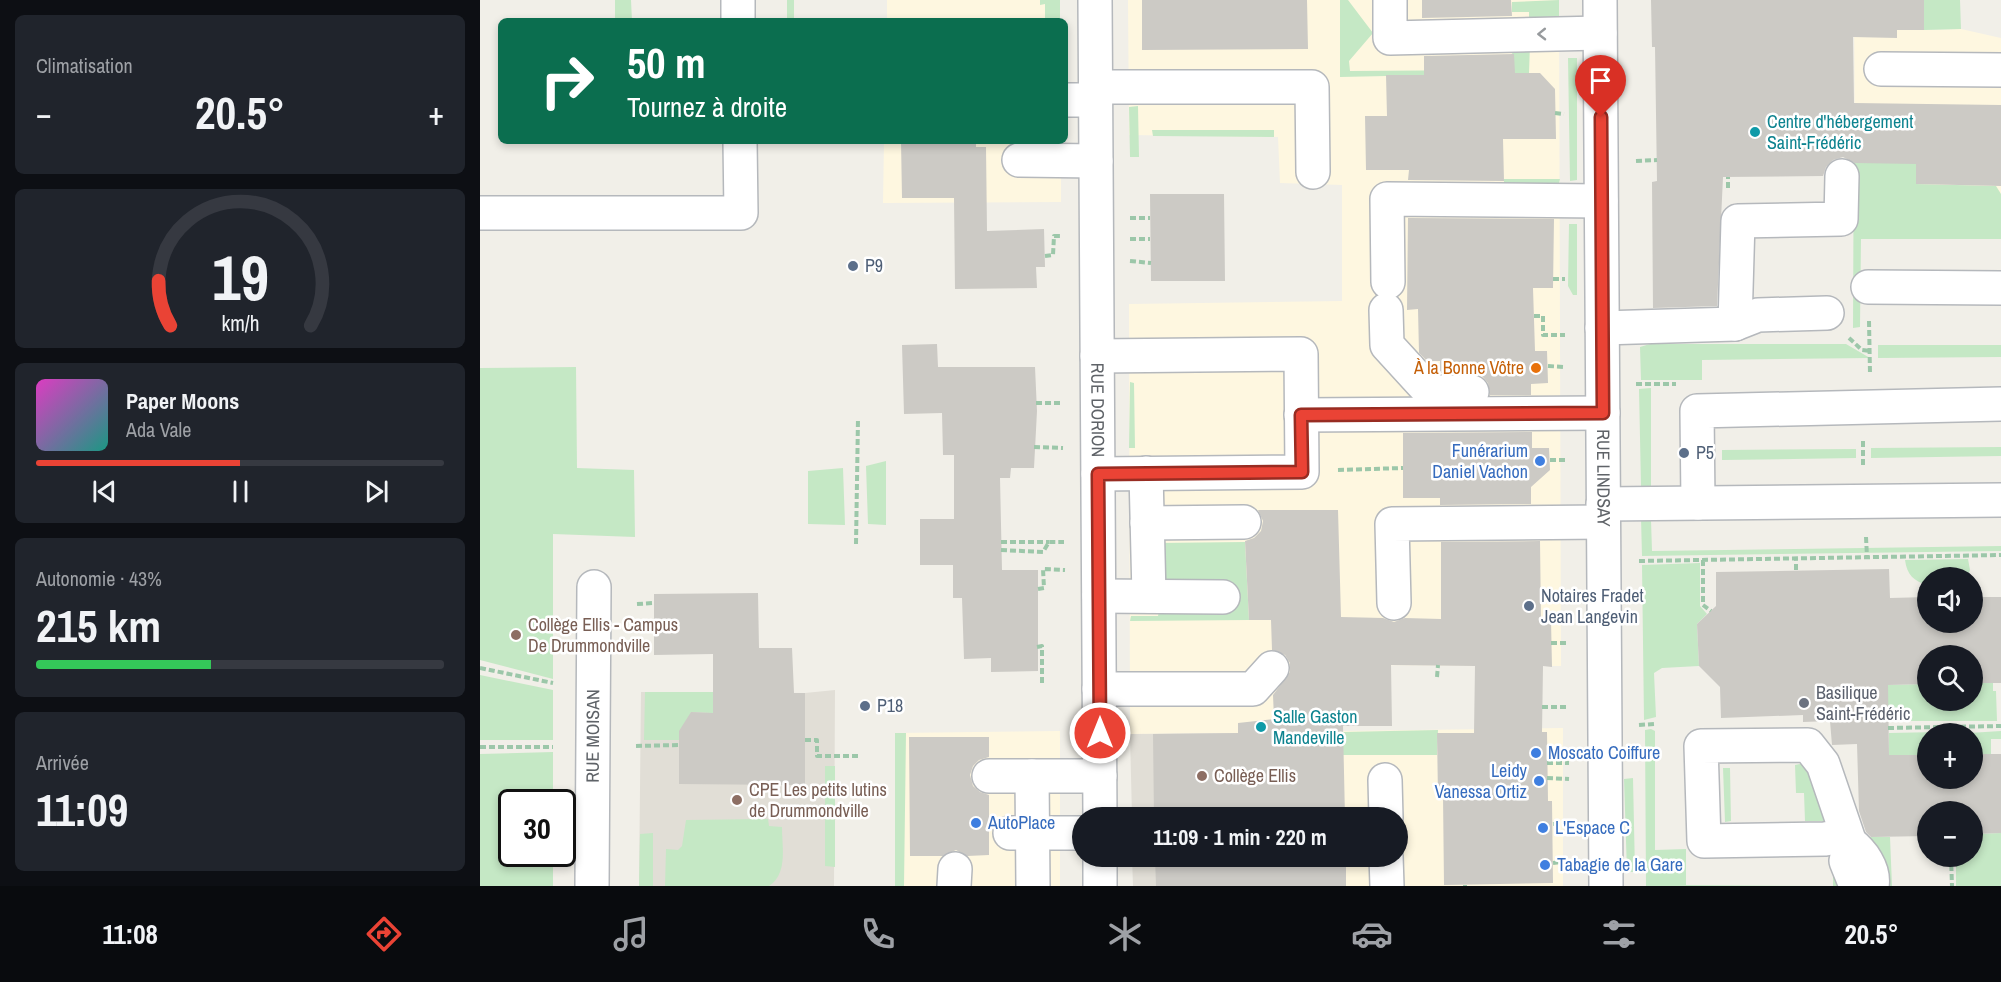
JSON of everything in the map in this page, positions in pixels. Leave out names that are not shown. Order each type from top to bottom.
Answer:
[{"type":"street","points":[[738,0],[738,18]]},
{"type":"street","name":"RUE DORION","points":[[1095,0],[1085,95],[1096,160],[1100,807]]},
{"type":"street","points":[[1390,0],[1390,38],[1600,33]]},
{"type":"street","name":"RUE LINDSAY","points":[[1600,0],[1606,886]]},
{"type":"street","points":[[1881,69],[2001,70]]},
{"type":"street","points":[[1085,95],[1312,87],[1314,172]]},
{"type":"street","points":[[480,213],[741,213],[740,144]]},
{"type":"street","points":[[1019,160],[1096,160]]},
{"type":"street","points":[[1736,324],[1738,221],[1841,219],[1842,176]]},
{"type":"street","points":[[1601,201],[1387,199],[1387,345],[1430,392],[1603,402]]},
{"type":"street","points":[[1868,287],[2001,288]]},
{"type":"street","points":[[1602,328],[1736,324],[1758,315],[1827,313]]},
{"type":"street","points":[[1097,356],[1301,354],[1302,472],[1098,474]]},
{"type":"street","points":[[1301,415],[1603,402]]},
{"type":"street","points":[[1698,503],[1697,411],[2001,404]]},
{"type":"street","points":[[1146,473],[1149,596]]},
{"type":"street","points":[[1394,603],[1392,524],[1603,513],[1698,503],[2001,500]]},
{"type":"street","points":[[1147,523],[1244,522]]},
{"type":"street","name":"RUE MOISAN","points":[[591,886],[594,586]]},
{"type":"street","points":[[1099,596],[1223,597]]},
{"type":"street","points":[[1099,689],[1253,689],[1272,668]]},
{"type":"street","points":[[1856,886],[1846,861],[1848,839],[1823,764],[1808,745],[1701,746],[1704,841],[1848,839],[1863,853],[1873,879],[1872,886]]},
{"type":"street","points":[[989,776],[1100,776]]},
{"type":"street","points":[[1032,776],[1022,833],[1033,886]]},
{"type":"street","points":[[1385,780],[1386,807]]},
{"type":"street","points":[[1022,833],[1072,833]]},
{"type":"street","points":[[1100,867],[1100,886]]},
{"type":"street","points":[[1386,867],[1387,886]]},
{"type":"path","points":[[1555,113],[1564,114]]},
{"type":"path","points":[[1634,161],[1657,160]]},
{"type":"path","points":[[1125,219],[1150,218]]},
{"type":"path","points":[[1045,256],[1053,255],[1054,236],[1065,237]]},
{"type":"path","points":[[1126,238],[1150,239]]},
{"type":"path","points":[[1126,261],[1150,263]]},
{"type":"path","points":[[1553,279],[1565,279]]},
{"type":"path","points":[[1534,316],[1542,316],[1543,335],[1564,335]]},
{"type":"path","points":[[1852,342],[1862,350],[1870,348],[1870,358]]},
{"type":"path","points":[[1548,366],[1564,367]]},
{"type":"path","points":[[1635,384],[1679,384]]},
{"type":"path","points":[[1036,403],[1065,404]]},
{"type":"path","points":[[856,544],[858,418]]},
{"type":"path","points":[[1034,447],[1065,448]]},
{"type":"path","points":[[1863,448],[1863,458]]},
{"type":"path","points":[[1550,460],[1565,460]]},
{"type":"path","points":[[1302,472],[1403,468]]},
{"type":"path","points":[[1001,542],[1065,542]]},
{"type":"path","points":[[1001,550],[1043,552],[1049,542]]},
{"type":"path","points":[[1637,561],[2001,555]]},
{"type":"path","points":[[1796,558],[1796,570]]},
{"type":"path","points":[[1703,560],[1703,605],[1711,611]]},
{"type":"path","points":[[1038,589],[1044,588],[1043,569],[1065,570]]},
{"type":"path","points":[[1540,600],[1567,601]]},
{"type":"path","points":[[637,604],[654,603]]},
{"type":"path","points":[[637,626],[654,624]]},
{"type":"path","points":[[1551,643],[1568,643]]},
{"type":"path","points":[[1037,647],[1042,646],[1042,684]]},
{"type":"path","points":[[1437,677],[1438,665]]},
{"type":"path","points":[[480,668],[553,683]]},
{"type":"path","points":[[1542,707],[1569,706]]},
{"type":"path","points":[[1639,724],[1654,724]]},
{"type":"path","points":[[1983,726],[2001,726]]},
{"type":"path","points":[[1888,728],[1917,727]]},
{"type":"path","points":[[805,740],[817,740],[817,756],[859,756]]},
{"type":"path","points":[[636,747],[679,745]]},
{"type":"path","points":[[480,747],[553,747]]},
{"type":"path","points":[[1547,751],[1569,751]]},
{"type":"path","points":[[1547,763],[1569,764]]},
{"type":"path","points":[[1547,778],[1569,778]]},
{"type":"path","points":[[1552,824],[1570,823]]},
{"type":"path","points":[[1553,863],[1570,861]]},
{"type":"path","points":[[1951,867],[1952,886]]},
{"type":"shaded area","points":[[887,0],[1060,0],[1060,18],[887,18]]},
{"type":"shaded area","points":[[1128,0],[1559,0],[1561,666],[1342,665],[1343,731],[1563,728],[1563,886],[1276,886],[1275,867],[1408,867],[1408,807],[1275,807],[1273,733],[1130,734],[1129,304],[1342,301],[1342,185],[1280,183],[1278,137],[1129,135]]},
{"type":"shaded area","points":[[1854,0],[1924,30],[1961,29],[2001,38],[2001,221],[1855,176]]},
{"type":"shaded area","points":[[884,144],[1061,144],[1061,202],[883,203]]},
{"type":"shaded area","name":"CPE Les petits lutins de Drummondville","points":[[835,690],[834,886],[639,886],[641,692],[805,693]]},
{"type":"shaded area","points":[[1060,731],[1060,886],[895,886],[895,733]]},
{"type":"shaded area","name":"Collège Ellis","points":[[1273,733],[1275,807],[1132,807],[1130,734]]},
{"type":"shaded area","points":[[1132,867],[1275,867],[1276,886],[1133,886]]},
{"type":"green space","points":[[615,0],[631,0],[632,18],[615,18]]},
{"type":"green space","points":[[787,0],[794,0],[794,18],[787,18]]},
{"type":"green space","points":[[1040,0],[1060,0],[1060,18],[1045,18],[1045,4],[1040,5]]},
{"type":"green space","points":[[1340,0],[1348,0],[1373,33],[1349,61],[1350,71],[1495,70],[1522,44],[1530,44],[1529,73],[1340,77]]},
{"type":"green space","points":[[1559,0],[1559,21],[1529,21],[1529,12],[1512,12],[1512,2]]},
{"type":"green space","points":[[1924,0],[1960,0],[1961,29],[1924,30]]},
{"type":"green space","points":[[1568,58],[1577,58],[1577,180],[1570,181]]},
{"type":"green space","points":[[1854,105],[1916,164],[1916,184],[1996,186],[2001,194],[2001,239],[1861,239],[1860,327],[1853,328]]},
{"type":"green space","points":[[1138,106],[1139,157],[1130,157],[1129,107]]},
{"type":"green space","points":[[1152,130],[1274,130],[1274,137],[1153,136]]},
{"type":"green space","points":[[1504,179],[1560,179],[1559,183],[1504,184]]},
{"type":"green space","points":[[1569,224],[1577,224],[1577,295],[1573,295],[1568,286]]},
{"type":"green space","points":[[1650,344],[1846,344],[1870,358],[1702,360],[1702,380],[1641,380],[1640,347]]},
{"type":"green space","points":[[1878,345],[2001,345],[2001,357],[1878,358]]},
{"type":"green space","name":"Collège Ellis - Campus De Drummondville","points":[[576,367],[577,468],[634,470],[635,537],[553,534],[553,679],[480,660],[480,368]]},
{"type":"green space","points":[[1130,382],[1134,383],[1135,448],[1129,448]]},
{"type":"green space","points":[[1651,388],[1651,486],[1641,486],[1639,389]]},
{"type":"green space","points":[[2001,447],[2001,456],[1871,458],[1871,448]]},
{"type":"green space","points":[[1856,449],[1856,458],[1722,460],[1722,450]]},
{"type":"green space","points":[[886,461],[886,525],[868,524],[866,466]]},
{"type":"green space","points":[[843,468],[845,525],[808,524],[808,471]]},
{"type":"green space","points":[[1641,518],[1651,520],[1652,551],[2001,546],[2001,551],[1642,556]]},
{"type":"green space","points":[[1245,542],[1249,620],[1130,621],[1131,616],[1158,616],[1159,611],[1236,608],[1237,595],[1159,585],[1157,543]]},
{"type":"green space","points":[[1968,559],[1969,567],[1917,567],[1917,581],[1907,570],[1905,560]]},
{"type":"green space","points":[[1700,563],[1700,606],[1707,614],[1697,624],[1699,666],[1662,668],[1654,673],[1656,717],[1644,720],[1642,565]]},
{"type":"green space","points":[[480,675],[553,690],[553,740],[480,740]]},
{"type":"green space","points":[[1983,683],[1993,683],[1993,691],[1996,691],[1997,721],[1888,721],[1888,685],[1917,684],[1917,711],[1983,711]]},
{"type":"green space","points":[[645,692],[713,692],[713,713],[691,712],[679,740],[644,740]]},
{"type":"green space","points":[[1438,730],[1437,755],[1343,755],[1343,732]]},
{"type":"green space","points":[[1645,730],[1655,731],[1655,850],[1686,849],[1686,885],[1833,886],[1646,886]]},
{"type":"green space","points":[[2001,731],[2001,739],[1991,739],[1991,754],[1983,754],[1983,732]]},
{"type":"green space","points":[[1917,732],[1917,755],[1889,755],[1889,733]]},
{"type":"green space","points":[[895,733],[906,733],[904,886],[895,886]]},
{"type":"green space","points":[[553,752],[553,789],[498,789],[498,867],[553,867],[553,886],[480,886],[480,754]]},
{"type":"green space","points":[[1805,763],[1826,821],[1805,821],[1804,793],[1796,793],[1795,765]]},
{"type":"green space","points":[[825,766],[835,766],[835,867],[825,866]]},
{"type":"green space","points":[[1723,768],[1730,768],[1731,821],[1725,822]]},
{"type":"green space","points":[[1633,778],[1635,872],[1627,872],[1624,779]]},
{"type":"green space","points":[[768,819],[769,826],[782,827],[783,851],[779,875],[769,886],[665,886],[666,849],[678,850],[682,846],[686,820]]},
{"type":"green space","points":[[653,833],[653,886],[639,886],[640,834]]},
{"type":"green space","points":[[2001,833],[2001,886],[1956,886],[1956,867],[1983,867],[1983,834]]},
{"type":"green space","points":[[1867,837],[1890,837],[1892,886],[1885,886]]},
{"type":"green space","points":[[1833,870],[1841,886],[1833,886]]},
{"type":"building","points":[[1142,0],[1307,0],[1308,49],[1142,50]]},
{"type":"building","points":[[1422,0],[1511,0],[1512,16],[1422,18]]},
{"type":"building","name":"Centre d'hébergement Saint-Frédéric","points":[[1651,0],[1924,0],[1924,30],[1897,30],[1897,38],[1853,37],[1854,103],[2001,105],[2001,186],[1916,184],[1916,164],[1855,163],[1843,157],[1833,160],[1826,167],[1823,176],[1723,177],[1717,306],[1653,308],[1652,182],[1657,181],[1655,47],[1652,47]]},
{"type":"building","points":[[1514,54],[1515,73],[1540,73],[1555,89],[1556,139],[1503,139],[1504,181],[1408,180],[1409,170],[1366,170],[1365,116],[1387,116],[1386,75],[1424,75],[1424,56]]},
{"type":"building","points":[[901,144],[976,144],[976,147],[986,147],[987,231],[1044,229],[1045,267],[1036,267],[1037,288],[955,289],[954,198],[902,198]]},
{"type":"building","points":[[1150,194],[1224,194],[1225,281],[1151,281]]},
{"type":"building","points":[[1408,218],[1554,219],[1553,288],[1533,288],[1535,351],[1547,351],[1548,383],[1531,384],[1531,395],[1490,395],[1488,383],[1482,376],[1472,373],[1440,373],[1440,361],[1427,361],[1419,353],[1418,309],[1407,310]]},
{"type":"building","points":[[937,344],[938,367],[1035,367],[1037,411],[1034,468],[1011,468],[1010,478],[1000,478],[1002,570],[1038,570],[1038,671],[991,672],[991,658],[964,659],[962,598],[953,598],[953,565],[920,565],[920,519],[954,519],[954,455],[943,455],[942,413],[904,414],[902,345]]},
{"type":"building","points":[[1532,432],[1532,448],[1549,448],[1550,470],[1531,487],[1531,504],[1440,505],[1440,498],[1403,498],[1403,433]]},
{"type":"building","points":[[1258,510],[1338,510],[1341,617],[1383,618],[1394,622],[1405,618],[1441,619],[1441,542],[1540,541],[1541,620],[1551,620],[1552,667],[1543,666],[1542,732],[1547,732],[1548,801],[1552,801],[1553,883],[1444,885],[1443,796],[1438,796],[1437,733],[1474,733],[1475,666],[1391,665],[1392,726],[1343,726],[1345,807],[1154,807],[1153,734],[1238,733],[1238,723],[1274,719],[1273,695],[1290,672],[1290,663],[1285,655],[1272,650],[1271,620],[1249,620],[1245,541],[1254,538],[1261,531],[1263,521]]},
{"type":"building","name":"Basilique Saint-Frédéric","points":[[1889,569],[1890,598],[1917,597],[1917,633],[1983,633],[1983,597],[2001,597],[2001,683],[1983,683],[1983,645],[1917,645],[1917,684],[1888,685],[1889,755],[1917,755],[1917,789],[1983,789],[1983,754],[2001,754],[2001,833],[1983,834],[1983,801],[1917,801],[1917,836],[1871,837],[1866,832],[1859,811],[1857,744],[1832,745],[1830,721],[1803,722],[1803,715],[1721,718],[1720,687],[1699,666],[1697,624],[1716,606],[1716,572]]},
{"type":"building","points":[[758,593],[759,648],[792,648],[794,693],[805,693],[805,785],[679,784],[679,731],[691,712],[713,713],[713,654],[654,655],[654,594]]},
{"type":"building","points":[[909,737],[989,737],[989,757],[979,760],[973,766],[970,775],[973,786],[989,795],[989,855],[967,856],[956,850],[943,856],[910,856]]},
{"type":"building","points":[[1155,867],[1346,867],[1346,886],[1156,886]]},
{"type":"place","name":"Centre d'hébergement Saint-Frédéric","points":[[1755,132]]},
{"type":"place","name":"P9","points":[[853,266]]},
{"type":"place","name":"À la Bonne Vôtre","points":[[1536,368]]},
{"type":"place","name":"P5","points":[[1684,453]]},
{"type":"place","name":"Funérarium Daniel Vachon","points":[[1540,461]]},
{"type":"place","name":"Notaires Fradet Jean Langevin","points":[[1529,606]]},
{"type":"place","name":"Collège Ellis - Campus De Drummondville","points":[[516,635]]},
{"type":"place","name":"Basilique Saint-Frédéric","points":[[1804,703]]},
{"type":"place","name":"P18","points":[[865,706]]},
{"type":"place","name":"Salle Gaston Mandeville","points":[[1261,727]]},
{"type":"place","name":"Moscato Coiffure","points":[[1536,753]]},
{"type":"place","name":"Collège Ellis","points":[[1202,776]]},
{"type":"place","name":"Leidy Vanessa Ortiz","points":[[1539,781]]},
{"type":"place","name":"CPE Les petits lutins de Drummondville","points":[[737,800]]},
{"type":"place","name":"AutoPlace","points":[[976,823]]},
{"type":"place","name":"L'Espace C","points":[[1543,828]]},
{"type":"place","name":"Tabagie de la Gare","points":[[1545,865]]},
{"type":"route","points":[[1100,733],[1098,474],[1302,472],[1301,415],[1603,413],[1601,117]]}]
